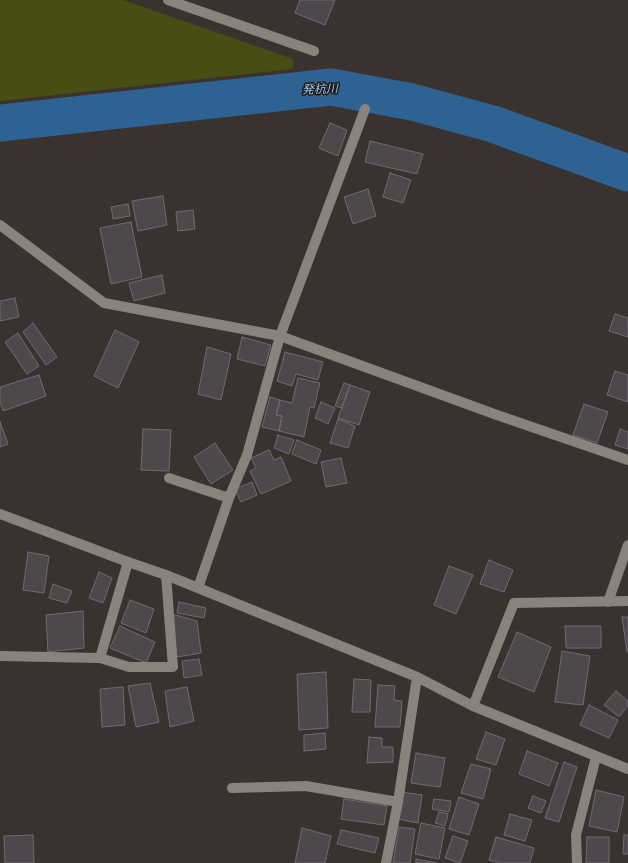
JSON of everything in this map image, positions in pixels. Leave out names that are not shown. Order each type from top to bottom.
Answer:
[{"type":"street","points":[[168,0],[314,51]]},
{"type":"street","points":[[198,588],[229,498],[247,455],[280,336],[365,109]]},
{"type":"street","points":[[0,225],[104,303],[280,336],[497,415],[628,460]]},
{"type":"street","points":[[169,478],[229,498]]},
{"type":"street","points":[[0,514],[166,575],[416,677],[473,706],[628,769]]},
{"type":"street","points":[[608,602],[628,545]]},
{"type":"street","points":[[100,658],[128,562]]},
{"type":"street","points":[[0,656],[100,658],[130,667],[174,667],[166,575]]},
{"type":"street","points":[[473,706],[514,603],[628,601]]},
{"type":"street","points":[[386,863],[398,802],[416,677]]},
{"type":"street","points":[[577,863],[576,835],[596,757]]},
{"type":"street","points":[[232,788],[306,786],[398,802]]},
{"type":"green space","points":[[0,0],[123,0],[293,59],[293,69],[0,101]]},
{"type":"building","points":[[300,0],[335,0],[325,25],[295,13]]},
{"type":"building","points":[[330,123],[347,130],[338,156],[319,148]]},
{"type":"building","points":[[370,141],[423,154],[417,174],[365,162]]},
{"type":"building","points":[[390,173],[411,180],[403,203],[383,197]]},
{"type":"building","points":[[368,189],[376,216],[353,224],[344,197]]},
{"type":"building","points":[[163,196],[167,225],[138,231],[132,201]]},
{"type":"building","points":[[128,204],[130,216],[113,219],[111,207]]},
{"type":"building","points":[[193,210],[195,229],[178,231],[176,212]]},
{"type":"building","points":[[131,222],[142,277],[111,284],[100,228]]},
{"type":"building","points":[[162,275],[165,293],[134,301],[129,283]]},
{"type":"building","points":[[15,298],[19,317],[0,321],[0,301]]},
{"type":"building","points":[[615,314],[628,318],[628,337],[609,331]]},
{"type":"building","points":[[33,323],[57,357],[46,365],[23,332]]},
{"type":"building","points":[[115,330],[139,342],[118,388],[94,376]]},
{"type":"building","points":[[18,333],[39,366],[27,374],[5,342]]},
{"type":"building","points":[[242,337],[271,345],[265,366],[237,359]]},
{"type":"building","points":[[207,347],[231,354],[221,400],[198,394]]},
{"type":"building","points":[[285,352],[323,362],[318,380],[296,374],[292,386],[277,381]]},
{"type":"building","points":[[615,371],[628,375],[628,402],[607,395]]},
{"type":"building","points":[[39,375],[46,396],[3,411],[0,401],[0,387]]},
{"type":"building","points":[[298,378],[320,383],[314,408],[310,407],[304,437],[279,431],[282,416],[276,415],[280,400],[292,403]]},
{"type":"building","points":[[344,383],[350,385],[342,408],[335,406]]},
{"type":"building","points":[[350,385],[370,392],[359,425],[338,418]]},
{"type":"building","points":[[270,397],[280,400],[276,415],[282,416],[279,431],[262,427]]},
{"type":"building","points":[[321,402],[335,408],[328,424],[315,418]]},
{"type":"building","points":[[584,404],[608,412],[597,443],[573,435]]},
{"type":"building","points":[[338,419],[355,426],[348,448],[330,443]]},
{"type":"building","points":[[0,422],[8,444],[0,447]]},
{"type":"building","points":[[143,429],[171,430],[169,471],[141,470]]},
{"type":"building","points":[[620,429],[628,432],[628,449],[615,445]]},
{"type":"building","points":[[278,435],[294,440],[289,454],[274,448]]},
{"type":"building","points":[[297,440],[321,450],[316,464],[292,454]]},
{"type":"building","points":[[215,443],[233,470],[211,484],[194,457]]},
{"type":"building","points":[[269,450],[274,460],[281,457],[291,481],[261,494],[250,471],[256,468],[251,458]]},
{"type":"building","points":[[341,458],[347,483],[326,487],[321,462]]},
{"type":"building","points":[[252,482],[257,495],[241,502],[235,489]]},
{"type":"building","points":[[28,552],[49,556],[44,593],[23,590]]},
{"type":"building","points":[[489,560],[513,570],[504,592],[480,584]]},
{"type":"building","points":[[449,566],[473,575],[456,614],[434,605]]},
{"type":"building","points":[[99,572],[112,578],[103,603],[89,598]]},
{"type":"building","points":[[53,584],[72,591],[67,603],[49,598]]},
{"type":"building","points":[[130,600],[154,609],[146,633],[121,623]]},
{"type":"building","points":[[179,602],[206,608],[204,618],[177,613]]},
{"type":"building","points":[[83,611],[84,648],[48,652],[46,615]]},
{"type":"building","points":[[172,614],[197,621],[201,653],[177,657]]},
{"type":"building","points":[[622,617],[628,617],[628,652],[627,652]]},
{"type":"building","points":[[120,626],[155,642],[146,663],[110,648]]},
{"type":"building","points":[[565,626],[601,626],[601,648],[566,648]]},
{"type":"building","points":[[517,632],[551,647],[534,692],[498,677]]},
{"type":"building","points":[[562,651],[590,656],[583,705],[555,702]]},
{"type":"building","points":[[199,659],[202,675],[184,678],[182,661]]},
{"type":"building","points":[[326,672],[328,728],[299,730],[297,674]]},
{"type":"building","points":[[354,679],[371,680],[370,712],[352,712]]},
{"type":"building","points":[[150,683],[159,722],[136,727],[128,686]]},
{"type":"building","points":[[378,685],[395,686],[394,700],[402,701],[400,727],[375,727]]},
{"type":"building","points":[[123,687],[125,725],[102,727],[100,689]]},
{"type":"building","points":[[187,687],[194,721],[170,727],[165,691]]},
{"type":"building","points":[[616,691],[628,701],[628,706],[619,717],[604,705]]},
{"type":"building","points":[[589,705],[618,720],[609,738],[580,725]]},
{"type":"building","points":[[486,732],[505,739],[496,765],[476,759]]},
{"type":"building","points":[[325,733],[326,749],[304,751],[304,735]]},
{"type":"building","points":[[369,737],[382,738],[382,747],[393,747],[393,762],[367,763]]},
{"type":"building","points":[[527,751],[558,763],[549,786],[519,774]]},
{"type":"building","points":[[416,753],[445,758],[440,787],[411,783]]},
{"type":"building","points":[[564,762],[577,767],[559,822],[545,818]]},
{"type":"building","points":[[471,764],[491,769],[483,799],[461,793]]},
{"type":"building","points":[[596,790],[624,797],[617,832],[589,826]]},
{"type":"building","points":[[402,792],[422,795],[418,823],[398,819]]},
{"type":"building","points":[[533,796],[546,801],[541,813],[528,808]]},
{"type":"building","points":[[459,797],[479,804],[469,835],[449,829]]},
{"type":"building","points":[[344,799],[387,806],[384,825],[341,819]]},
{"type":"building","points":[[434,799],[451,801],[449,812],[432,809]]},
{"type":"building","points":[[439,812],[448,814],[445,826],[435,823]]},
{"type":"building","points":[[510,814],[532,820],[525,841],[504,835]]},
{"type":"building","points":[[421,823],[445,828],[439,859],[415,854]]},
{"type":"building","points":[[399,827],[415,829],[410,863],[393,863]]},
{"type":"building","points":[[302,828],[331,836],[325,863],[295,863]]},
{"type":"building","points":[[341,830],[379,838],[375,853],[337,844]]},
{"type":"building","points":[[33,835],[34,863],[5,863],[4,836]]},
{"type":"building","points":[[624,835],[628,835],[628,854],[623,854]]},
{"type":"building","points":[[453,836],[468,841],[460,863],[445,858]]},
{"type":"building","points":[[496,837],[534,848],[530,863],[500,863],[489,860]]},
{"type":"building","points":[[587,837],[609,837],[609,863],[586,863]]},
{"type":"building","points":[[416,859],[437,863],[416,863]]},
{"type":"waterway","name":"発杭川","points":[[0,123],[331,87],[412,102],[493,124],[628,173]]}]
